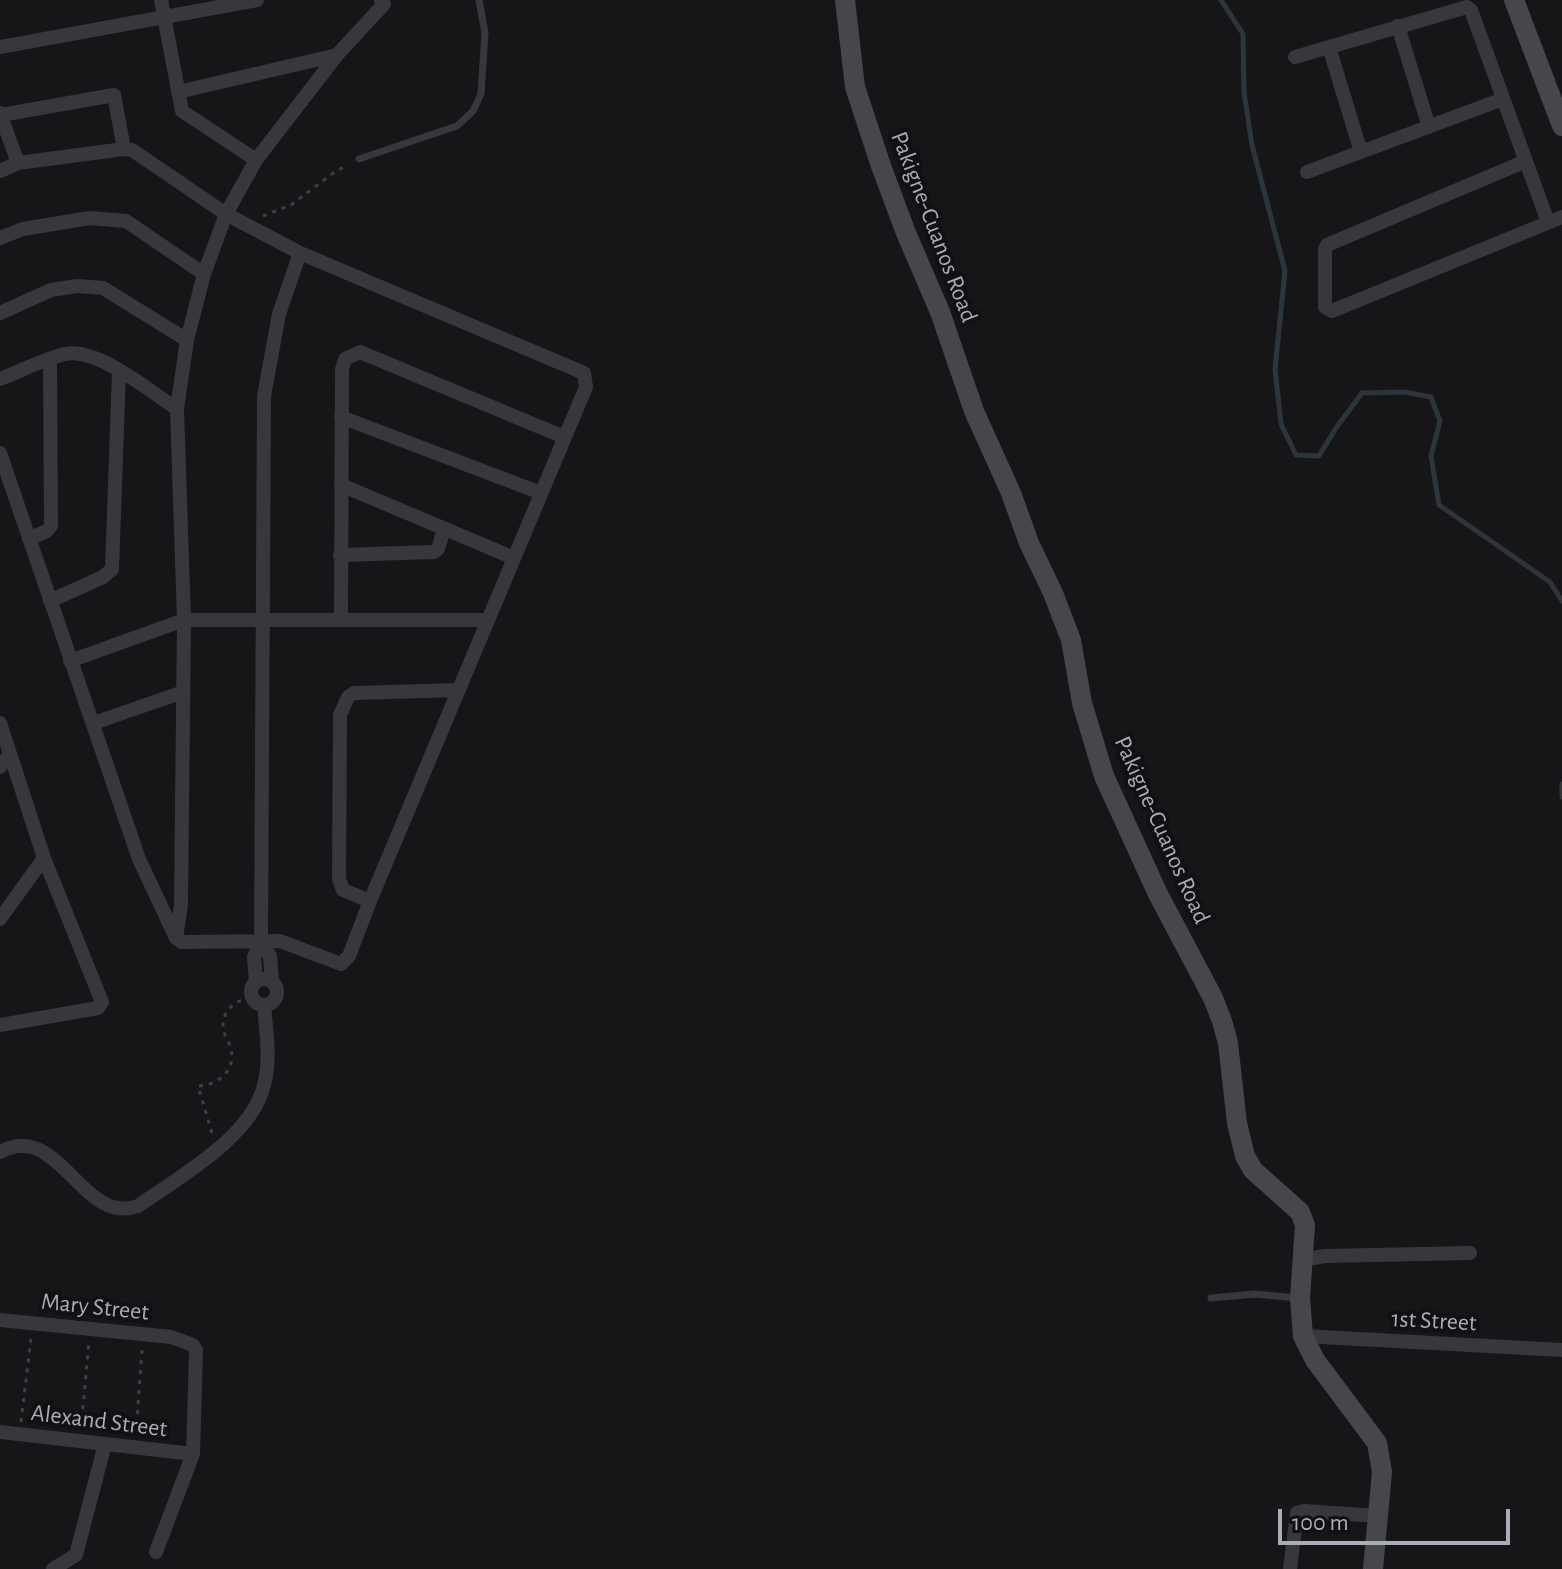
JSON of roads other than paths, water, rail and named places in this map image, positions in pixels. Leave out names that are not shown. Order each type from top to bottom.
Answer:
[{"type":"street","points":[[161,0],[182,111],[256,160]]},
{"type":"street","points":[[0,47],[257,0]]},
{"type":"street","points":[[176,938],[181,905],[184,620],[177,409],[187,340],[204,274],[226,214],[256,160],[337,55],[384,4],[381,0]]},
{"type":"street","name":"Pakigne-Cuanos Road","points":[[845,0],[855,87],[881,166],[940,312],[974,411],[1071,640],[1082,703],[1104,776],[1158,894],[1222,1021],[1245,1156],[1253,1170],[1300,1212],[1305,1225],[1300,1298],[1303,1336],[1315,1360],[1377,1443],[1382,1472],[1373,1569]]},
{"type":"street","points":[[1514,0],[1562,126]]},
{"type":"street","points":[[1295,57],[1467,7],[1471,10],[1526,161],[1555,220],[1332,311],[1325,307],[1324,262],[1327,245],[1526,161]]},
{"type":"street","points":[[1398,26],[1429,127]]},
{"type":"street","points":[[1329,47],[1361,152]]},
{"type":"street","points":[[178,92],[337,55]]},
{"type":"street","points":[[18,163],[0,114],[114,95],[124,149]]},
{"type":"street","points":[[1307,172],[1503,99]]},
{"type":"street","points":[[0,171],[18,163],[132,150],[242,224],[300,253],[584,373],[586,387],[349,956],[341,964],[280,941],[182,942],[176,938],[139,859],[0,453]]},
{"type":"street","points":[[0,238],[23,229],[90,218],[126,221],[204,274]]},
{"type":"street","points":[[256,982],[254,957],[261,941],[264,396],[279,314],[300,253]]},
{"type":"street","points":[[0,313],[51,290],[77,286],[103,288],[187,340]]},
{"type":"street","points":[[341,620],[341,417],[345,359],[360,352],[564,437]]},
{"type":"street","points":[[0,379],[65,354],[85,353],[177,409]]},
{"type":"street","points":[[29,539],[51,526],[50,360]]},
{"type":"street","points":[[50,601],[103,577],[112,569],[119,372]]},
{"type":"street","points":[[341,417],[541,493]]},
{"type":"street","points":[[341,485],[514,558]]},
{"type":"street","points":[[340,555],[434,552],[438,549],[444,529]]},
{"type":"street","points":[[70,661],[184,620],[488,620]]},
{"type":"street","points":[[370,901],[343,890],[339,879],[340,715],[343,705],[354,693],[459,690]]},
{"type":"street","points":[[94,723],[183,692]]},
{"type":"street","points":[[0,723],[44,858],[102,1002],[98,1008],[0,1025]]},
{"type":"street","points":[[0,767],[10,754]]},
{"type":"street","points":[[0,919],[44,858]]},
{"type":"street","points":[[258,1001],[276,997],[277,989],[272,981],[270,956],[261,941]]},
{"type":"street","points":[[0,1152],[19,1147],[36,1148],[55,1158],[93,1197],[109,1207],[126,1210],[138,1206],[217,1149],[242,1126],[261,1096],[267,1070],[258,1001],[252,986],[266,979],[272,981]]},
{"type":"street","points":[[1303,1260],[1325,1256],[1470,1253]]},
{"type":"street","name":"Mary Street","points":[[0,1320],[171,1337],[193,1345],[197,1354],[193,1454]]},
{"type":"street","name":"1st Street","points":[[1303,1336],[1562,1350]]},
{"type":"street","name":"Alexand Street","points":[[0,1432],[193,1454]]},
{"type":"street","points":[[53,1569],[76,1555],[105,1444]]},
{"type":"street","points":[[156,1552],[193,1454]]},
{"type":"street","points":[[1290,1569],[1297,1513],[1378,1516]]},
{"type":"lane","points":[[359,159],[457,126],[473,111],[481,94],[485,33],[479,0]]},
{"type":"lane","points":[[1211,1298],[1255,1294],[1300,1298]]},
{"type":"waterway","points":[[1221,0],[1243,34],[1244,92],[1252,145],[1285,271],[1275,369],[1281,424],[1296,455],[1319,456],[1362,393],[1404,392],[1431,397],[1440,421],[1431,456],[1439,505],[1550,582],[1562,601]]},
{"type":"waterway","points":[[1562,784],[1562,797]]}]
